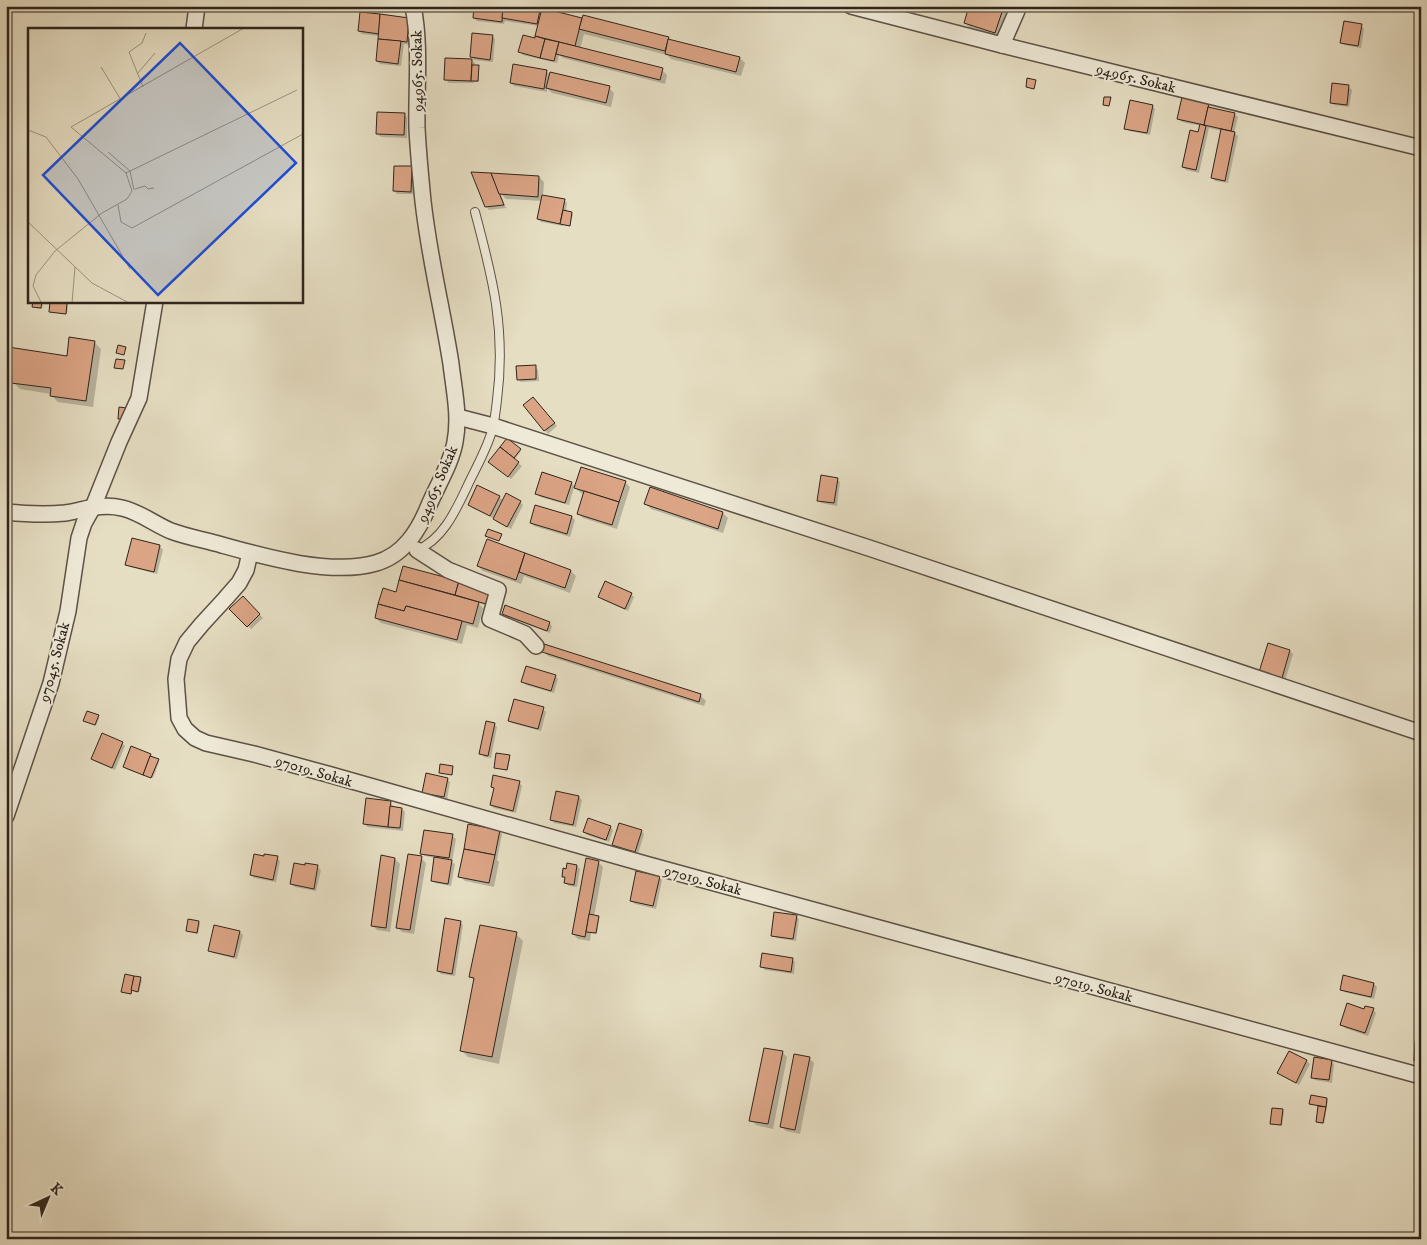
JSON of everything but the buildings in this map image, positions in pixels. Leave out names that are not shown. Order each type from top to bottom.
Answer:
[{"type":"street","points":[[194,28],[196,6]]},
{"type":"street","name":"94965. Sokak","points":[[6,512],[41,514],[64,513],[93,507],[122,507],[139,513],[167,529],[188,537],[250,553],[331,567],[375,564],[389,559],[414,537],[449,462],[455,445],[458,417],[444,320],[432,260],[422,193],[417,126],[418,40],[414,6]]},
{"type":"street","name":"94965. Sokak","points":[[851,6],[1421,148]]},
{"type":"street","points":[[1002,45],[1019,6]]},
{"type":"street","name":"97045. Sokak","points":[[6,816],[51,683],[68,611],[79,538],[139,398],[155,302]]},
{"type":"street","points":[[458,417],[493,426],[860,545],[1421,733]]},
{"type":"street","points":[[417,550],[448,570],[498,590],[490,619],[525,634],[536,646]]},
{"type":"street","name":"97019. Sokak","points":[[250,553],[246,570],[240,583],[202,624],[188,642],[179,659],[176,679],[179,718],[194,738],[206,743],[331,775],[645,864],[1421,1076]]},
{"type":"lane","points":[[389,559],[425,547],[432,542],[446,524],[461,499],[487,444],[493,426],[499,385],[500,334],[492,277],[475,212]]}]
